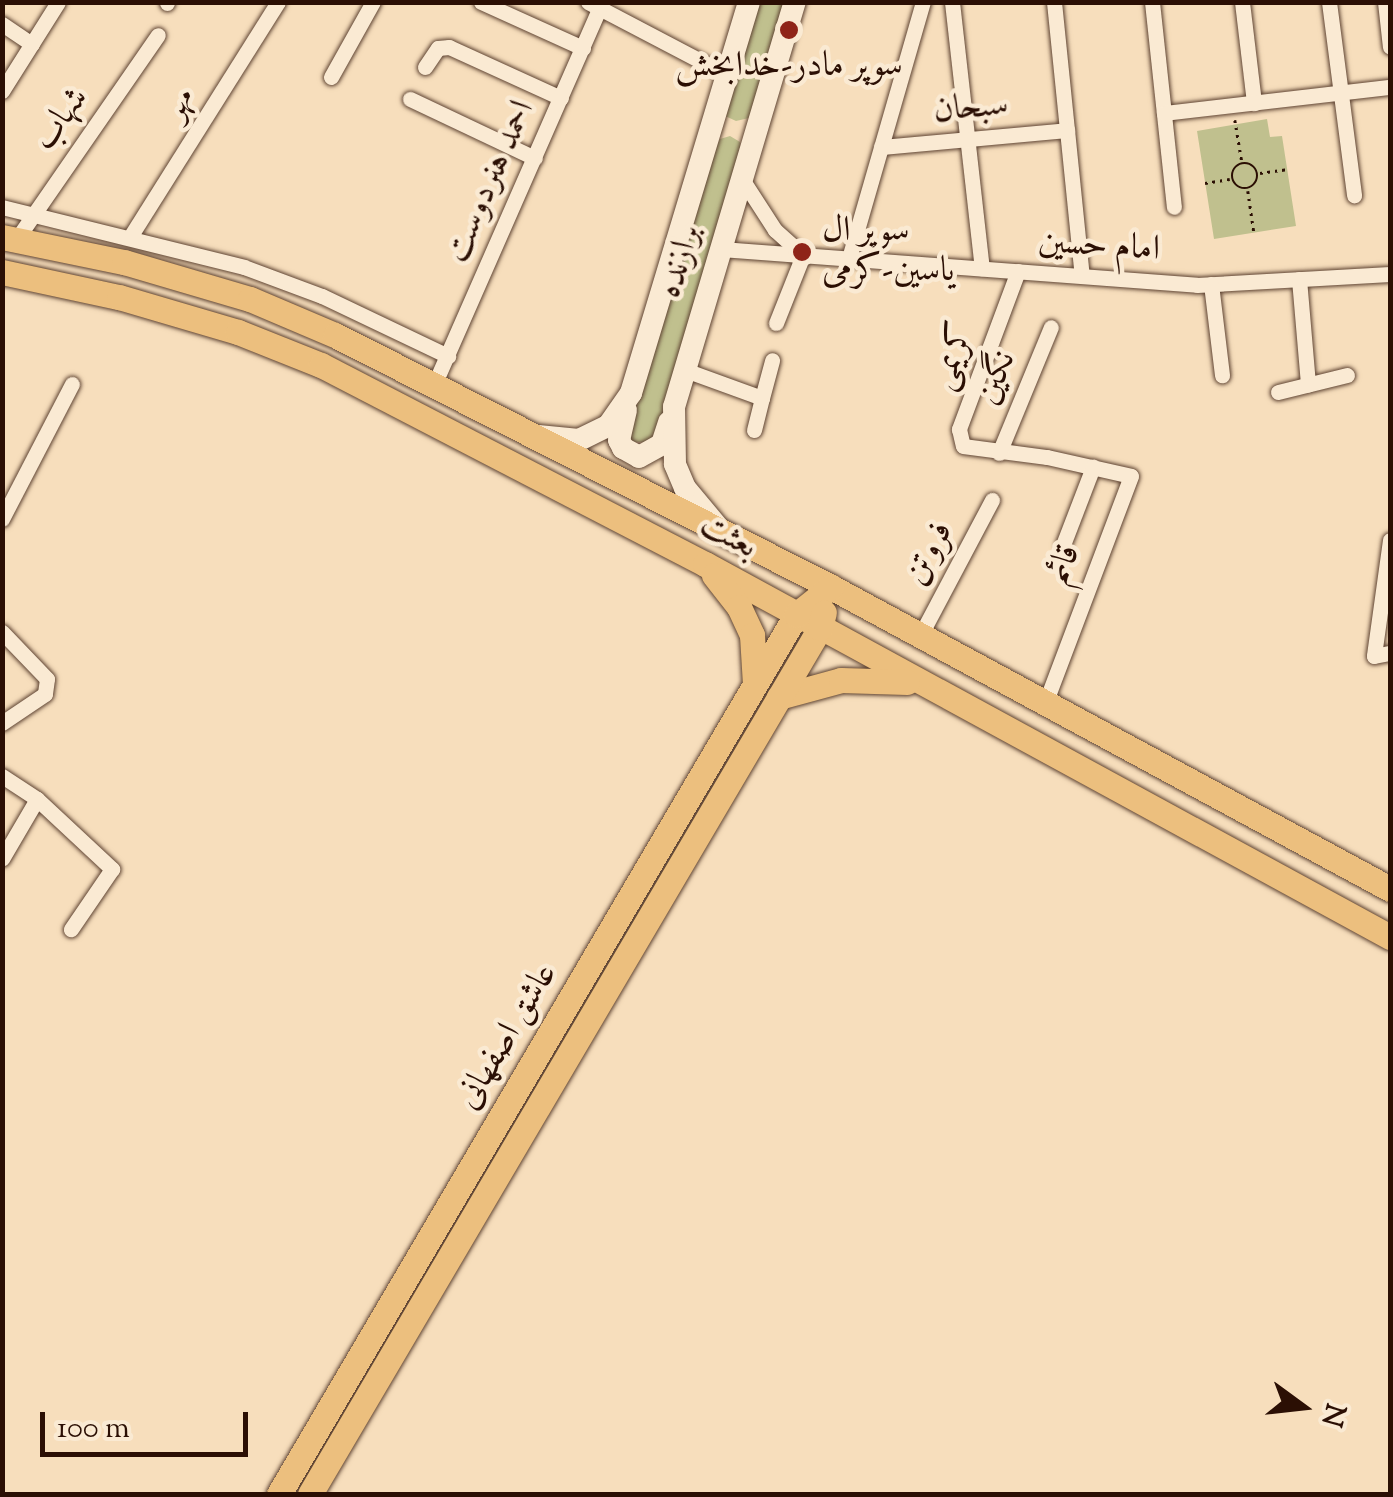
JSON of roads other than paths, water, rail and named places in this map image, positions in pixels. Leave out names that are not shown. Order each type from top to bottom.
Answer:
[{"type":"main road","name":"برازنده","points":[[535,436],[579,440],[608,426],[631,392],[749,2]]},
{"type":"main road","name":"برازنده","points":[[722,531],[685,488],[675,464],[674,406],[795,2]]},
{"type":"main road","points":[[713,123],[728,122],[755,135]]},
{"type":"main road","name":"بعثت","points":[[9,239],[124,262],[250,299],[335,336],[831,588],[1390,889]]},
{"type":"main road","name":"بعثت","points":[[2,272],[136,302],[238,332],[321,365],[705,564],[1390,936]]},
{"type":"main road","points":[[321,365],[335,336]]},
{"type":"main road","points":[[631,392],[620,440],[623,448],[639,457],[650,455],[662,444],[674,406]]},
{"type":"main road","points":[[705,564],[739,607],[752,635],[767,693],[865,678],[933,688]]},
{"type":"main road","points":[[796,615],[831,588]]},
{"type":"main road","name":"عاشق اصفهانی","points":[[279,1494],[767,693],[820,628],[831,588]]},
{"type":"main road","name":"عاشق اصفهانی","points":[[310,1494],[767,693],[796,615]]},
{"type":"street","points":[[2,91],[58,2]]},
{"type":"street","name":"مهر","points":[[130,237],[278,2]]},
{"type":"street","points":[[331,77],[373,2]]},
{"type":"street","points":[[481,2],[583,48]]},
{"type":"street","points":[[848,258],[923,2]]},
{"type":"street","points":[[952,2],[982,268]]},
{"type":"street","points":[[1054,2],[1082,276]]},
{"type":"street","points":[[1152,2],[1174,207]]},
{"type":"street","points":[[1242,2],[1254,103]]},
{"type":"street","points":[[1329,2],[1354,195]]},
{"type":"street","points":[[1385,2],[1390,47]]},
{"type":"street","points":[[596,5],[727,75]]},
{"type":"street","name":"احمد هنردوست","points":[[434,385],[562,98],[596,5]]},
{"type":"street","points":[[2,24],[32,44]]},
{"type":"street","name":"شهاب","points":[[9,239],[32,214],[158,35]]},
{"type":"street","points":[[425,67],[438,48],[449,47],[562,98]]},
{"type":"street","points":[[1164,113],[1390,88]]},
{"type":"street","points":[[410,100],[535,158]]},
{"type":"street","name":"سبحان","points":[[881,147],[1067,130]]},
{"type":"street","points":[[742,178],[776,230],[803,255],[776,323]]},
{"type":"street","points":[[2,207],[260,272],[370,317],[448,356]]},
{"type":"street","name":"امام حسین","points":[[721,249],[1211,284],[1390,274]]},
{"type":"street","name":"کریمی","points":[[1018,271],[959,429],[963,446],[1097,468]]},
{"type":"street","points":[[1299,279],[1308,385]]},
{"type":"street","points":[[1211,284],[1222,375]]},
{"type":"street","name":"نگین","points":[[999,453],[1051,326]]},
{"type":"street","points":[[754,430],[772,360]]},
{"type":"street","points":[[685,370],[762,398]]},
{"type":"street","points":[[1278,392],[1348,375]]},
{"type":"street","points":[[2,519],[72,384]]},
{"type":"street","points":[[1064,544],[1097,468]]},
{"type":"street","name":"قائم","points":[[1044,703],[1130,476],[1097,468]]},
{"type":"street","name":"فروتن","points":[[920,636],[992,500]]},
{"type":"street","points":[[1390,540],[1374,656],[1390,653]]},
{"type":"street","points":[[2,632],[47,680],[45,694],[2,723]]},
{"type":"street","points":[[2,776],[37,799],[112,868],[71,929]]},
{"type":"street","points":[[2,859],[37,799]]},
{"type":"place","name":"سوپر مادر-خدابخش","points":[[789,30]]},
{"type":"place","name":"سوپر ال یاسین-کرمی","points":[[802,252]]}]
